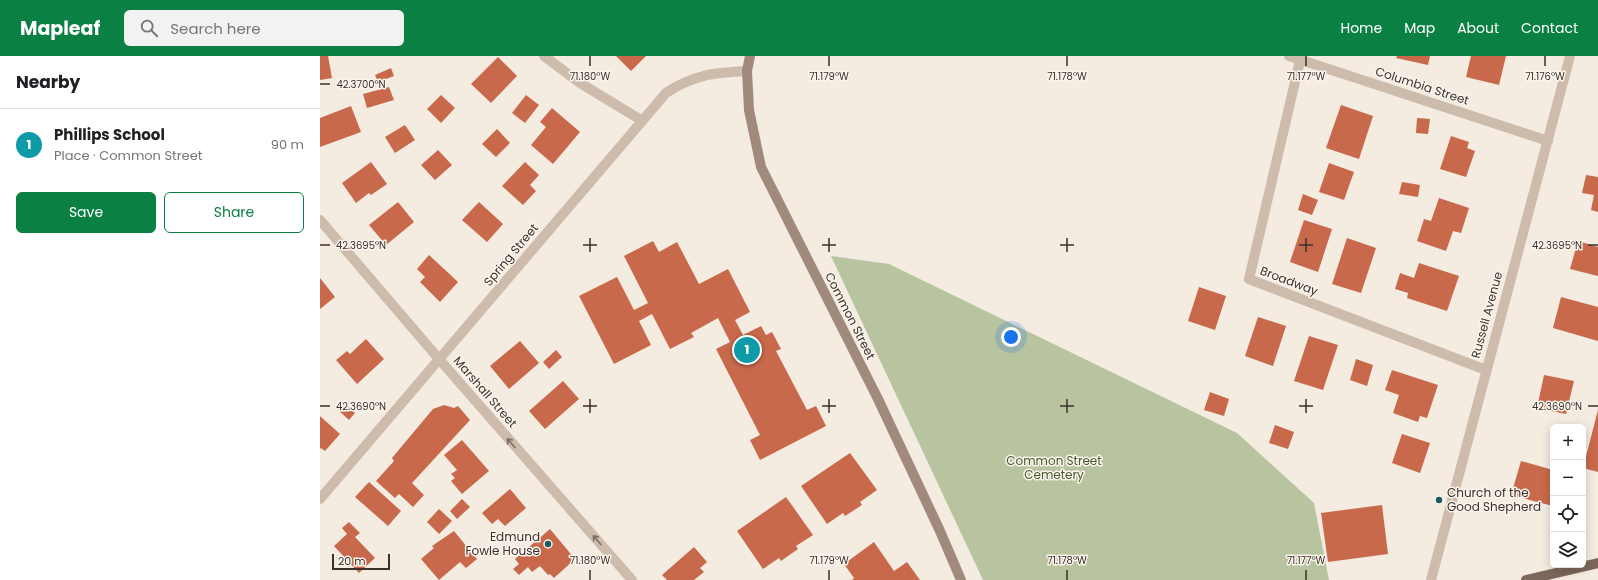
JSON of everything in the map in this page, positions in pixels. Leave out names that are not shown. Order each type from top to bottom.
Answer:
[{"type":"main road","name":"Common Street","points":[[750,56],[747,72],[748,110],[761,167],[878,399],[940,531],[961,580]]},
{"type":"main road","points":[[1526,580],[1545,578],[1598,563]]},
{"type":"street","points":[[544,56],[580,83],[641,120]]},
{"type":"street","name":"Columbia Street","points":[[1289,56],[1301,58],[1548,141]]},
{"type":"street","name":"Russell Avenue","points":[[1431,580],[1570,56]]},
{"type":"street","name":"Broadway","points":[[1301,58],[1249,279],[1486,370]]},
{"type":"street","name":"Spring Street","points":[[320,499],[641,120],[666,93],[681,83],[695,77],[713,73],[747,72]]},
{"type":"street","name":"Marshall Street","points":[[320,220],[438,359],[632,580]]},
{"type":"green space","name":"Common Street Cemetery","points":[[831,256],[889,264],[1237,433],[1314,503],[1329,580],[983,580]]},
{"type":"building","points":[[320,56],[328,56],[332,78],[320,80]]},
{"type":"building","points":[[616,56],[646,56],[631,71]]},
{"type":"building","points":[[1397,56],[1430,56],[1428,65],[1396,58]]},
{"type":"building","points":[[1471,56],[1506,56],[1499,85],[1466,77]]},
{"type":"building","points":[[498,57],[517,76],[491,103],[471,84]]},
{"type":"building","points":[[391,68],[394,76],[378,82],[375,75]]},
{"type":"building","points":[[389,87],[394,100],[367,108],[363,94]]},
{"type":"building","points":[[441,95],[455,108],[441,123],[427,109]]},
{"type":"building","points":[[526,95],[539,105],[525,123],[512,113]]},
{"type":"building","points":[[1341,105],[1373,116],[1359,159],[1326,148]]},
{"type":"building","points":[[351,106],[361,132],[320,147],[320,118]]},
{"type":"building","points":[[552,108],[580,132],[553,164],[531,145],[546,127],[540,122]]},
{"type":"building","points":[[1417,118],[1430,119],[1428,134],[1416,133]]},
{"type":"building","points":[[405,125],[415,140],[395,153],[385,137]]},
{"type":"building","points":[[497,129],[510,143],[496,157],[482,144]]},
{"type":"building","points":[[1451,136],[1469,142],[1467,148],[1475,151],[1466,177],[1440,169]]},
{"type":"building","points":[[438,150],[452,165],[435,180],[421,165]]},
{"type":"building","points":[[371,162],[387,184],[371,195],[369,193],[356,203],[342,183]]},
{"type":"building","points":[[525,162],[539,175],[530,185],[536,191],[523,205],[502,186]]},
{"type":"building","points":[[1329,163],[1354,172],[1344,200],[1319,192]]},
{"type":"building","points":[[1586,175],[1598,177],[1598,212],[1591,210],[1594,195],[1582,193]]},
{"type":"building","points":[[1402,182],[1420,185],[1418,197],[1399,194]]},
{"type":"building","points":[[1303,194],[1318,200],[1312,215],[1298,210]]},
{"type":"building","points":[[1439,198],[1469,208],[1461,233],[1453,231],[1446,251],[1417,241],[1424,219],[1431,221]]},
{"type":"building","points":[[398,202],[414,222],[386,245],[369,225]]},
{"type":"building","points":[[479,202],[503,224],[487,242],[462,220]]},
{"type":"building","points":[[1304,220],[1332,229],[1318,272],[1290,262]]},
{"type":"building","points":[[1347,238],[1376,248],[1361,293],[1332,284]]},
{"type":"building","points":[[653,241],[659,252],[677,242],[699,284],[728,269],[750,312],[735,320],[743,335],[761,326],[766,335],[772,332],[781,349],[776,351],[807,410],[816,406],[826,426],[760,460],[750,440],[760,435],[716,349],[730,342],[718,318],[691,333],[694,337],[670,349],[652,314],[639,321],[651,345],[614,364],[579,296],[617,277],[634,310],[648,303],[624,256]]},
{"type":"building","points":[[1578,241],[1598,247],[1598,276],[1570,269]]},
{"type":"building","points":[[429,255],[458,282],[440,302],[420,282],[425,277],[417,269]]},
{"type":"building","points":[[1419,263],[1459,276],[1447,311],[1407,298],[1408,293],[1395,289],[1400,273],[1414,278]]},
{"type":"building","points":[[320,278],[335,297],[320,309]]},
{"type":"building","points":[[1199,287],[1226,296],[1215,330],[1188,321]]},
{"type":"building","points":[[1561,297],[1598,307],[1598,341],[1553,328]]},
{"type":"building","points":[[1258,317],[1286,326],[1273,366],[1245,356]]},
{"type":"building","points":[[1309,336],[1338,345],[1323,390],[1294,381]]},
{"type":"building","points":[[366,339],[384,359],[357,384],[336,360],[347,351],[350,354]]},
{"type":"building","points":[[520,341],[539,363],[509,389],[490,366]]},
{"type":"building","points":[[556,350],[562,357],[549,369],[543,362]]},
{"type":"building","points":[[1356,359],[1373,365],[1367,386],[1350,380]]},
{"type":"building","points":[[1392,370],[1438,385],[1427,418],[1420,416],[1418,422],[1393,413],[1399,395],[1385,390]]},
{"type":"building","points":[[1544,375],[1574,381],[1566,414],[1537,408]]},
{"type":"building","points":[[563,381],[579,399],[545,429],[529,411]]},
{"type":"building","points":[[1210,392],[1229,399],[1224,416],[1204,410]]},
{"type":"building","points":[[343,401],[355,413],[349,420],[336,408]]},
{"type":"building","points":[[444,405],[454,408],[458,406],[470,420],[412,483],[424,495],[413,507],[399,494],[395,498],[376,481],[394,461],[392,458],[433,409]]},
{"type":"building","points":[[1598,410],[1598,472],[1586,469],[1586,456]]},
{"type":"building","points":[[320,416],[340,434],[325,451],[321,448],[320,449]]},
{"type":"building","points":[[1275,425],[1294,432],[1288,449],[1269,443]]},
{"type":"building","points":[[1402,434],[1430,443],[1420,473],[1392,463]]},
{"type":"building","points":[[462,440],[489,471],[462,494],[451,481],[455,478],[451,474],[457,470],[444,455]]},
{"type":"building","points":[[850,453],[877,490],[860,502],[862,505],[845,516],[843,513],[827,524],[801,486]]},
{"type":"building","points":[[1521,461],[1550,469],[1550,505],[1511,495]]},
{"type":"building","points":[[369,482],[401,511],[388,526],[355,497]]},
{"type":"building","points":[[510,489],[526,508],[505,526],[498,519],[492,524],[482,513]]},
{"type":"building","points":[[786,497],[813,535],[796,546],[798,549],[781,561],[779,558],[763,569],[737,531]]},
{"type":"building","points":[[462,499],[470,507],[457,519],[450,511]]},
{"type":"building","points":[[1382,505],[1388,554],[1328,562],[1321,513]]},
{"type":"building","points":[[439,509],[452,521],[439,534],[427,522]]},
{"type":"building","points":[[349,522],[360,533],[355,537],[375,558],[359,573],[334,546],[347,534],[342,528]]},
{"type":"building","name":"Edmund Fowle House","points":[[550,529],[575,559],[554,578],[550,574],[548,575],[540,566],[532,572],[528,567],[519,575],[513,569],[519,564],[515,559]]},
{"type":"building","points":[[454,531],[477,559],[466,568],[460,562],[439,580],[421,559],[434,548],[432,546]]},
{"type":"building","points":[[874,542],[894,571],[907,562],[920,580],[852,580],[854,578],[844,564]]},
{"type":"building","points":[[694,547],[707,562],[700,568],[704,572],[694,580],[667,580],[662,575]]},
{"type":"place","name":"Phillips School","points":[[747,350]]},
{"type":"place","name":"Church of the Good Shepherd","points":[[1439,500]]},
{"type":"place","name":"Edmund Fowle House","points":[[548,544]]}]
